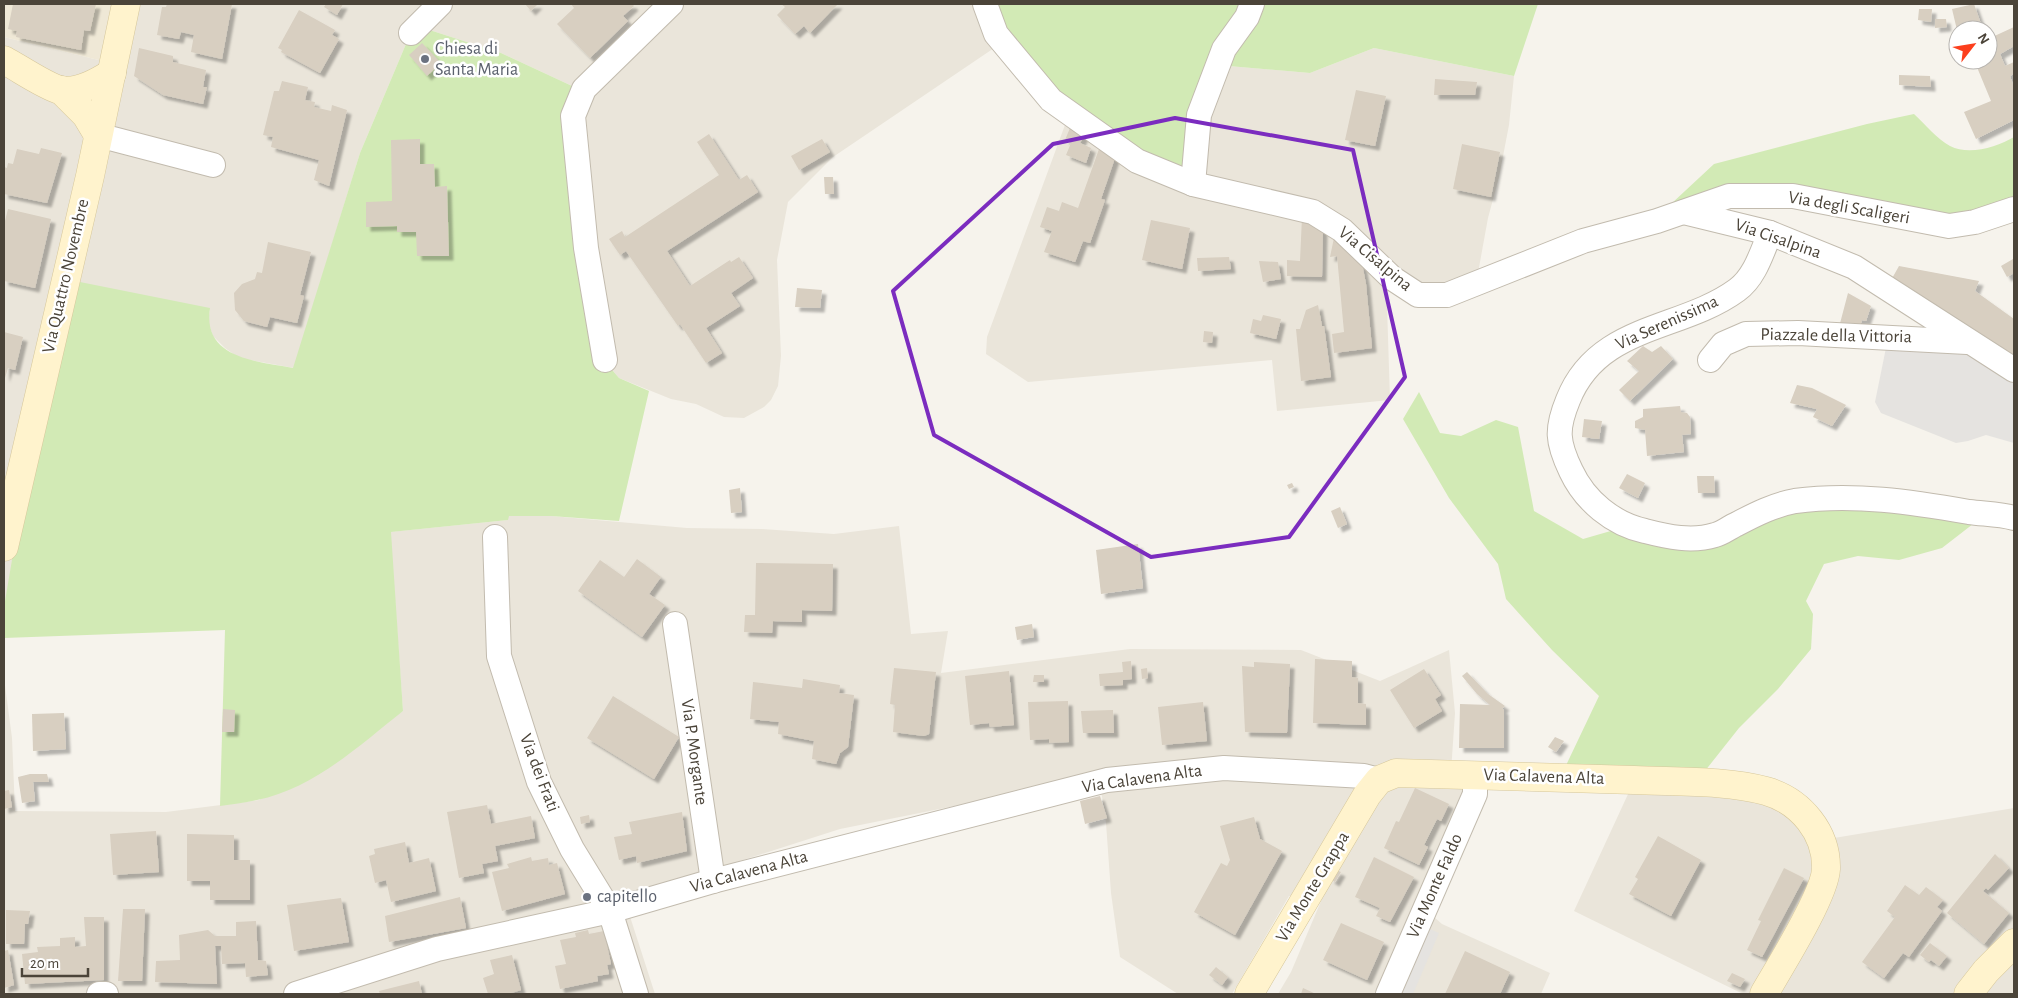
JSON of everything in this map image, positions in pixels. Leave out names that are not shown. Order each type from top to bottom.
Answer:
[{"type":"street","name":"Via Quattro Novembre","points":[[4,547],[98,136],[126,4]]},
{"type":"street","points":[[410,33],[440,4]]},
{"type":"street","points":[[605,360],[586,248],[573,116],[584,89],[670,4]]},
{"type":"street","name":"Via Cisalpina","points":[[985,4],[996,34],[1051,100],[1137,161],[1193,184],[1313,212],[1342,230],[1392,278],[1418,295],[1447,295],[1583,241],[1684,212],[1770,233],[1854,266]]},
{"type":"street","points":[[1193,184],[1199,115],[1224,49],[1247,17],[1252,4]]},
{"type":"street","points":[[4,60],[61,90],[86,115],[98,136],[213,165]]},
{"type":"street","points":[[61,90],[82,88],[96,84],[112,73]]},
{"type":"street","name":"Via degli Scaligeri","points":[[1684,212],[1729,196],[1793,196],[1949,226],[1976,222],[2014,209]]},
{"type":"street","name":"Via Serenissima","points":[[1770,233],[1756,266],[1739,289],[1708,307],[1630,336],[1594,359],[1573,388],[1561,417],[1560,448],[1574,478],[1598,509],[1629,527],[1686,539],[1716,535],[1766,508],[1794,502],[1840,498],[1910,502],[2014,518]]},
{"type":"street","name":"Piazzale della Vittoria","points":[[1854,266],[2014,370]]},
{"type":"street","name":"Piazzale della Vittoria","points":[[1710,360],[1723,344],[1746,334],[1798,333],[1971,342]]},
{"type":"street","name":"Via dei Frati","points":[[495,537],[499,656],[538,782],[572,850],[610,911],[636,994]]},
{"type":"street","name":"Via P. Morgante","points":[[675,624],[713,881]]},
{"type":"street","name":"Via Calavena Alta","points":[[296,994],[437,949],[610,911],[713,881],[1107,780],[1224,768],[1364,776],[1379,780],[1396,773],[1712,783],[1767,791],[1796,806],[1811,820],[1824,844],[1826,871],[1818,896],[1764,994]]},
{"type":"street","name":"Via Monte Faldo","points":[[1388,994],[1475,794],[1475,775]]},
{"type":"street","name":"Via Monte Grappa","points":[[1249,994],[1367,795],[1379,780]]},
{"type":"street","points":[[1968,994],[1986,970],[2014,943]]},
{"type":"street","points":[[98,994],[106,994]]},
{"type":"highlighted area","points":[[1175,118],[1353,150],[1405,377],[1289,537],[1151,557],[934,435],[893,291],[1053,144]]},
{"type":"shaded area","points":[[4,4],[124,4],[115,64],[4,37]]},
{"type":"shaded area","points":[[124,4],[985,4],[1003,42],[833,157],[788,202],[777,260],[781,356],[778,386],[771,400],[764,407],[744,418],[724,417],[696,404],[671,399],[619,378],[607,364],[578,104],[585,92],[501,53],[414,25],[360,153],[294,368],[239,358],[213,336],[208,322],[210,309],[4,607],[4,37],[115,64]]},
{"type":"shaded area","points":[[1374,48],[1514,76],[1509,125],[1499,177],[1488,218],[1476,284],[1448,295],[1386,274],[1390,400],[1277,411],[1272,360],[1028,382],[986,354],[987,337],[1069,114],[1217,65],[1310,73]]},
{"type":"shaded area","points":[[1888,338],[1971,343],[2014,372],[2014,443],[1986,435],[1956,443],[1881,413],[1875,402]]},
{"type":"shaded area","points":[[508,516],[551,516],[687,528],[762,529],[834,534],[899,526],[911,634],[948,631],[941,673],[1130,649],[1301,650],[1380,681],[1449,650],[1455,713],[1451,772],[1484,775],[1426,910],[1442,924],[1550,973],[1541,994],[1278,994],[1291,972],[1374,776],[1297,898],[1289,896],[1232,994],[1178,994],[1120,957],[1111,893],[1106,823],[1099,777],[840,829],[624,898],[655,994],[4,994],[4,678],[12,738],[15,811],[166,812],[259,800],[403,711],[390,532],[508,520]]},
{"type":"shaded area","points":[[1635,779],[1755,789],[1822,840],[2014,808],[2014,994],[1743,994],[1574,911]]},
{"type":"shaded area","points":[[1423,926],[1439,933],[1413,994],[1392,994]]},
{"type":"green space","points":[[985,4],[1538,4],[1514,76],[1374,48],[1310,73],[1217,65],[1195,187],[1069,114]]},
{"type":"green space","points":[[414,25],[501,53],[585,92],[578,104],[607,364],[619,378],[649,391],[619,521],[551,516],[509,516],[508,520],[391,532],[403,711],[335,764],[297,786],[257,800],[220,806],[225,630],[4,638],[4,607],[60,278],[210,308],[210,325],[215,338],[223,348],[249,359],[293,368],[360,153]]},
{"type":"green space","points":[[1914,114],[1940,139],[1958,149],[1983,149],[2014,137],[2014,206],[1978,219],[1794,194],[1671,204],[1714,164],[1867,124]]},
{"type":"green space","points":[[1419,392],[1440,433],[1461,436],[1496,420],[1518,427],[1534,511],[1583,539],[1628,526],[1685,538],[1839,497],[1973,524],[1942,548],[1899,560],[1858,556],[1824,564],[1806,601],[1813,614],[1811,649],[1778,689],[1739,728],[1697,781],[1560,778],[1599,696],[1552,650],[1506,599],[1498,564],[1449,498],[1403,419]]},
{"type":"building","points":[[13,4],[96,4],[90,31],[84,30],[81,50],[16,37],[17,31],[8,29]]},
{"type":"building","points":[[167,4],[232,4],[222,59],[191,52],[194,35],[181,32],[179,39],[157,35],[162,7],[166,7]]},
{"type":"building","points":[[326,4],[343,4],[337,15],[324,7]]},
{"type":"building","points":[[525,4],[538,4],[531,11]]},
{"type":"building","points":[[571,4],[632,4],[634,6],[623,16],[628,21],[590,58],[557,24],[574,8]]},
{"type":"building","points":[[781,4],[838,4],[810,33],[804,26],[795,34],[777,15],[785,7]]},
{"type":"building","points":[[1974,4],[1980,20],[1955,20],[1952,9]]},
{"type":"building","points":[[1919,9],[1932,9],[1931,22],[1918,20]]},
{"type":"building","points":[[299,10],[335,30],[332,35],[339,39],[320,73],[281,52],[282,50],[278,48]]},
{"type":"building","points":[[1935,19],[1946,19],[1947,27],[1935,28]]},
{"type":"building","points":[[2014,27],[2014,46],[2000,54],[2005,66],[2014,62],[2014,74],[2010,76],[2014,87],[2014,120],[1976,139],[1964,112],[1991,101],[1978,70],[1998,70],[1998,34]]},
{"type":"building","name":"Chiesa di Santa Maria","points":[[422,43],[441,63],[427,76],[409,55]]},
{"type":"building","points":[[139,48],[173,56],[173,62],[206,70],[203,87],[207,87],[203,104],[163,95],[134,76]]},
{"type":"building","points":[[1899,75],[1930,76],[1931,87],[1899,85]]},
{"type":"building","points":[[1435,79],[1477,82],[1475,95],[1434,95]]},
{"type":"building","points":[[282,81],[308,87],[305,100],[315,102],[314,107],[331,111],[332,105],[347,110],[329,186],[314,180],[319,160],[271,147],[273,137],[263,135],[274,91],[279,91]]},
{"type":"building","points":[[1356,90],[1386,96],[1375,146],[1345,140]]},
{"type":"building","points":[[1070,128],[1085,134],[1080,143],[1091,148],[1086,163],[1066,155],[1071,143],[1065,140]]},
{"type":"building","points":[[709,134],[739,180],[747,175],[758,192],[667,251],[690,286],[730,260],[731,262],[739,257],[753,278],[731,293],[740,306],[706,328],[722,353],[706,363],[680,324],[678,326],[626,251],[620,255],[609,239],[622,231],[625,237],[719,175],[697,142]]},
{"type":"building","points":[[420,139],[420,164],[434,164],[435,187],[447,186],[449,256],[417,256],[416,232],[397,232],[397,226],[366,227],[366,202],[392,201],[391,140]]},
{"type":"building","points":[[822,139],[830,152],[799,170],[791,156]]},
{"type":"building","points":[[1462,144],[1500,152],[1491,197],[1453,189]]},
{"type":"building","points":[[41,148],[62,153],[47,203],[4,194],[4,167],[7,168],[8,163],[13,164],[17,149],[39,154]]},
{"type":"building","points":[[1099,149],[1116,155],[1101,199],[1105,200],[1090,243],[1083,241],[1075,262],[1044,252],[1052,231],[1040,227],[1047,207],[1059,211],[1062,202],[1078,208]]},
{"type":"building","points":[[824,177],[833,177],[834,194],[825,194]]},
{"type":"building","points":[[8,209],[51,219],[35,288],[4,281],[4,225]]},
{"type":"building","points":[[1302,217],[1323,227],[1322,277],[1287,276],[1287,260],[1300,261]]},
{"type":"building","points":[[1151,220],[1190,228],[1182,269],[1142,260]]},
{"type":"building","points":[[1335,233],[1360,253],[1366,284],[1372,348],[1334,353],[1332,334],[1344,332],[1337,256],[1330,257]]},
{"type":"building","points":[[268,242],[311,252],[300,295],[304,296],[297,323],[270,317],[267,327],[244,321],[235,310],[234,293],[242,284],[255,279],[257,272],[262,273]]},
{"type":"building","points":[[1229,257],[1231,269],[1198,271],[1197,258]]},
{"type":"building","points":[[2013,259],[2014,273],[2007,277],[2001,266]]},
{"type":"building","points":[[1259,261],[1278,262],[1281,279],[1263,282]]},
{"type":"building","points":[[1899,266],[1979,281],[1975,291],[2014,319],[2014,361],[1890,282]]},
{"type":"building","points":[[797,288],[822,290],[820,308],[795,307]]},
{"type":"building","points":[[1848,293],[1871,306],[1866,321],[1862,320],[1858,333],[1838,331]]},
{"type":"building","points":[[1318,305],[1322,326],[1324,326],[1331,377],[1301,381],[1296,329],[1300,329],[1306,310]]},
{"type":"building","points":[[1263,315],[1281,319],[1276,339],[1250,333],[1253,319],[1261,321]]},
{"type":"building","points":[[1204,331],[1213,332],[1212,343],[1203,342]]},
{"type":"building","points":[[4,332],[23,337],[15,370],[8,368],[5,378]]},
{"type":"building","points":[[1643,346],[1652,352],[1661,346],[1673,359],[1630,401],[1619,390],[1639,371],[1627,361]]},
{"type":"building","points":[[1797,385],[1812,388],[1846,405],[1832,426],[1813,417],[1817,409],[1790,403]]},
{"type":"building","points":[[1680,406],[1681,412],[1687,413],[1690,417],[1691,434],[1682,435],[1684,452],[1647,456],[1645,430],[1635,428],[1635,421],[1643,417],[1643,409]]},
{"type":"building","points":[[1584,419],[1602,421],[1599,439],[1582,437]]},
{"type":"building","points":[[1627,474],[1645,483],[1638,498],[1619,488]]},
{"type":"building","points":[[1697,476],[1714,476],[1715,493],[1698,493]]},
{"type":"building","points":[[1292,483],[1294,487],[1289,489],[1287,485]]},
{"type":"building","points":[[740,488],[742,512],[731,513],[729,490]]},
{"type":"building","points":[[1340,507],[1347,524],[1338,528],[1331,511]]},
{"type":"building","points":[[1138,544],[1143,588],[1101,594],[1096,550]]},
{"type":"building","points":[[637,559],[661,577],[649,594],[665,605],[642,637],[578,591],[600,560],[624,577]]},
{"type":"building","points":[[756,563],[833,564],[832,611],[802,610],[802,622],[773,621],[772,633],[744,632],[745,615],[755,615]]},
{"type":"building","points":[[1032,624],[1034,637],[1017,640],[1015,627]]},
{"type":"building","points":[[1315,659],[1352,661],[1352,677],[1358,678],[1358,703],[1366,704],[1366,725],[1313,723]]},
{"type":"building","points":[[1131,661],[1132,679],[1123,680],[1123,685],[1100,686],[1099,674],[1123,672],[1122,662]]},
{"type":"building","points":[[1254,662],[1290,664],[1287,733],[1245,732],[1242,666],[1254,667]]},
{"type":"building","points":[[894,668],[936,672],[929,734],[924,736],[893,732],[895,705],[890,704]]},
{"type":"building","points":[[1147,668],[1148,678],[1142,679],[1141,669]]},
{"type":"building","points":[[1424,669],[1441,695],[1435,699],[1442,711],[1414,728],[1390,690]]},
{"type":"building","points":[[1009,671],[1014,725],[990,727],[989,723],[970,725],[965,676]]},
{"type":"building","points":[[1467,672],[1488,694],[1505,706],[1502,709],[1504,710],[1504,748],[1459,748],[1460,704],[1490,705],[1477,694],[1462,676]]},
{"type":"building","points":[[1034,675],[1044,675],[1044,682],[1033,682]]},
{"type":"building","points":[[803,679],[840,685],[839,693],[854,695],[848,747],[840,753],[836,764],[812,759],[814,741],[778,734],[779,722],[750,719],[753,682],[802,688]]},
{"type":"building","points":[[613,696],[679,737],[654,779],[587,738]]},
{"type":"building","points":[[1068,701],[1069,742],[1049,743],[1049,739],[1030,740],[1028,702]]},
{"type":"building","points":[[1203,702],[1207,741],[1162,745],[1158,707]]},
{"type":"building","points":[[223,709],[235,710],[234,732],[222,732]]},
{"type":"building","points":[[1113,710],[1114,733],[1083,733],[1081,711]]},
{"type":"building","points":[[64,713],[66,749],[33,751],[32,714]]},
{"type":"building","points":[[1555,737],[1564,741],[1556,752],[1548,747]]},
{"type":"building","points":[[30,774],[47,774],[49,782],[33,782],[35,801],[22,803],[18,777]]},
{"type":"building","points":[[1415,788],[1449,804],[1441,821],[1437,819],[1424,845],[1428,847],[1419,865],[1384,848],[1396,821],[1399,822]]},
{"type":"building","points":[[9,790],[12,807],[4,809],[4,791]]},
{"type":"building","points":[[1100,796],[1107,818],[1085,824],[1080,801]]},
{"type":"building","points":[[487,805],[491,824],[531,816],[535,838],[495,846],[498,861],[482,864],[484,873],[459,878],[447,812]]},
{"type":"building","points":[[682,812],[687,851],[637,863],[636,856],[619,860],[614,837],[632,834],[629,822]]},
{"type":"building","points":[[589,815],[590,822],[581,824],[580,817]]},
{"type":"building","points":[[1254,817],[1260,839],[1282,851],[1235,935],[1194,912],[1221,863],[1227,866],[1230,860],[1220,826]]},
{"type":"building","points":[[156,831],[159,872],[113,875],[110,834]]},
{"type":"building","points":[[187,834],[234,835],[234,860],[250,860],[250,900],[210,900],[210,881],[187,881]]},
{"type":"building","points":[[1658,836],[1701,860],[1671,916],[1629,894],[1638,879],[1635,877]]},
{"type":"building","points":[[405,842],[409,863],[429,858],[436,891],[391,902],[386,880],[375,883],[369,856],[375,854],[374,849]]},
{"type":"building","points":[[1995,854],[2009,868],[1988,890],[1986,888],[1983,891],[2009,913],[1984,944],[1947,913]]},
{"type":"building","points":[[531,857],[532,861],[548,858],[549,865],[557,863],[565,894],[502,911],[492,872],[509,868],[507,864]]},
{"type":"building","points":[[1374,857],[1414,877],[1390,922],[1376,916],[1380,908],[1355,897]]},
{"type":"building","points":[[1784,868],[1804,878],[1762,957],[1747,950],[1761,921],[1758,920]]},
{"type":"building","points":[[1336,870],[1341,872],[1335,882],[1330,879]]},
{"type":"building","points":[[1905,885],[1919,895],[1926,887],[1943,900],[1937,907],[1942,911],[1909,957],[1903,953],[1884,978],[1862,962],[1895,917],[1887,911]]},
{"type":"building","name":"capitello","points":[[588,892],[592,901],[585,903],[582,894]]},
{"type":"building","points":[[460,897],[466,928],[389,942],[385,916]]},
{"type":"building","points":[[341,898],[349,942],[294,951],[287,905]]},
{"type":"building","points":[[123,909],[145,909],[142,981],[118,981]]},
{"type":"building","points":[[6,910],[30,911],[28,924],[25,924],[24,944],[6,944]]},
{"type":"building","points":[[84,917],[104,917],[104,980],[25,984],[22,954],[38,952],[37,947],[60,946],[60,938],[75,937],[75,947],[86,946]]},
{"type":"building","points":[[256,921],[258,960],[266,961],[268,975],[246,977],[245,963],[222,964],[221,946],[215,946],[217,984],[155,982],[156,961],[180,960],[179,935],[208,930],[215,936],[236,936],[236,922]]},
{"type":"building","points":[[1341,923],[1384,942],[1367,980],[1323,960]]},
{"type":"building","points":[[588,930],[589,934],[604,931],[611,964],[607,965],[609,974],[597,976],[598,981],[560,989],[555,966],[566,964],[560,940],[576,937],[575,933]]},
{"type":"building","points":[[1930,943],[1947,956],[1939,966],[1931,960],[1929,962],[1920,955]]},
{"type":"building","points":[[8,950],[14,985],[4,988],[4,951]]},
{"type":"building","points":[[1465,951],[1510,972],[1500,994],[1445,994]]},
{"type":"building","points":[[512,955],[521,990],[508,994],[488,994],[483,978],[494,974],[490,960]]},
{"type":"building","points":[[1216,967],[1228,977],[1222,985],[1209,975]]},
{"type":"building","points":[[1732,973],[1745,979],[1740,987],[1727,981]]},
{"type":"building","points":[[419,981],[422,994],[380,994],[379,991]]},
{"type":"building","points":[[1303,988],[1316,994],[1301,994]]},
{"type":"place","name":"Chiesa di Santa Maria","points":[[425,59]]},
{"type":"place","name":"capitello","points":[[587,897]]}]
